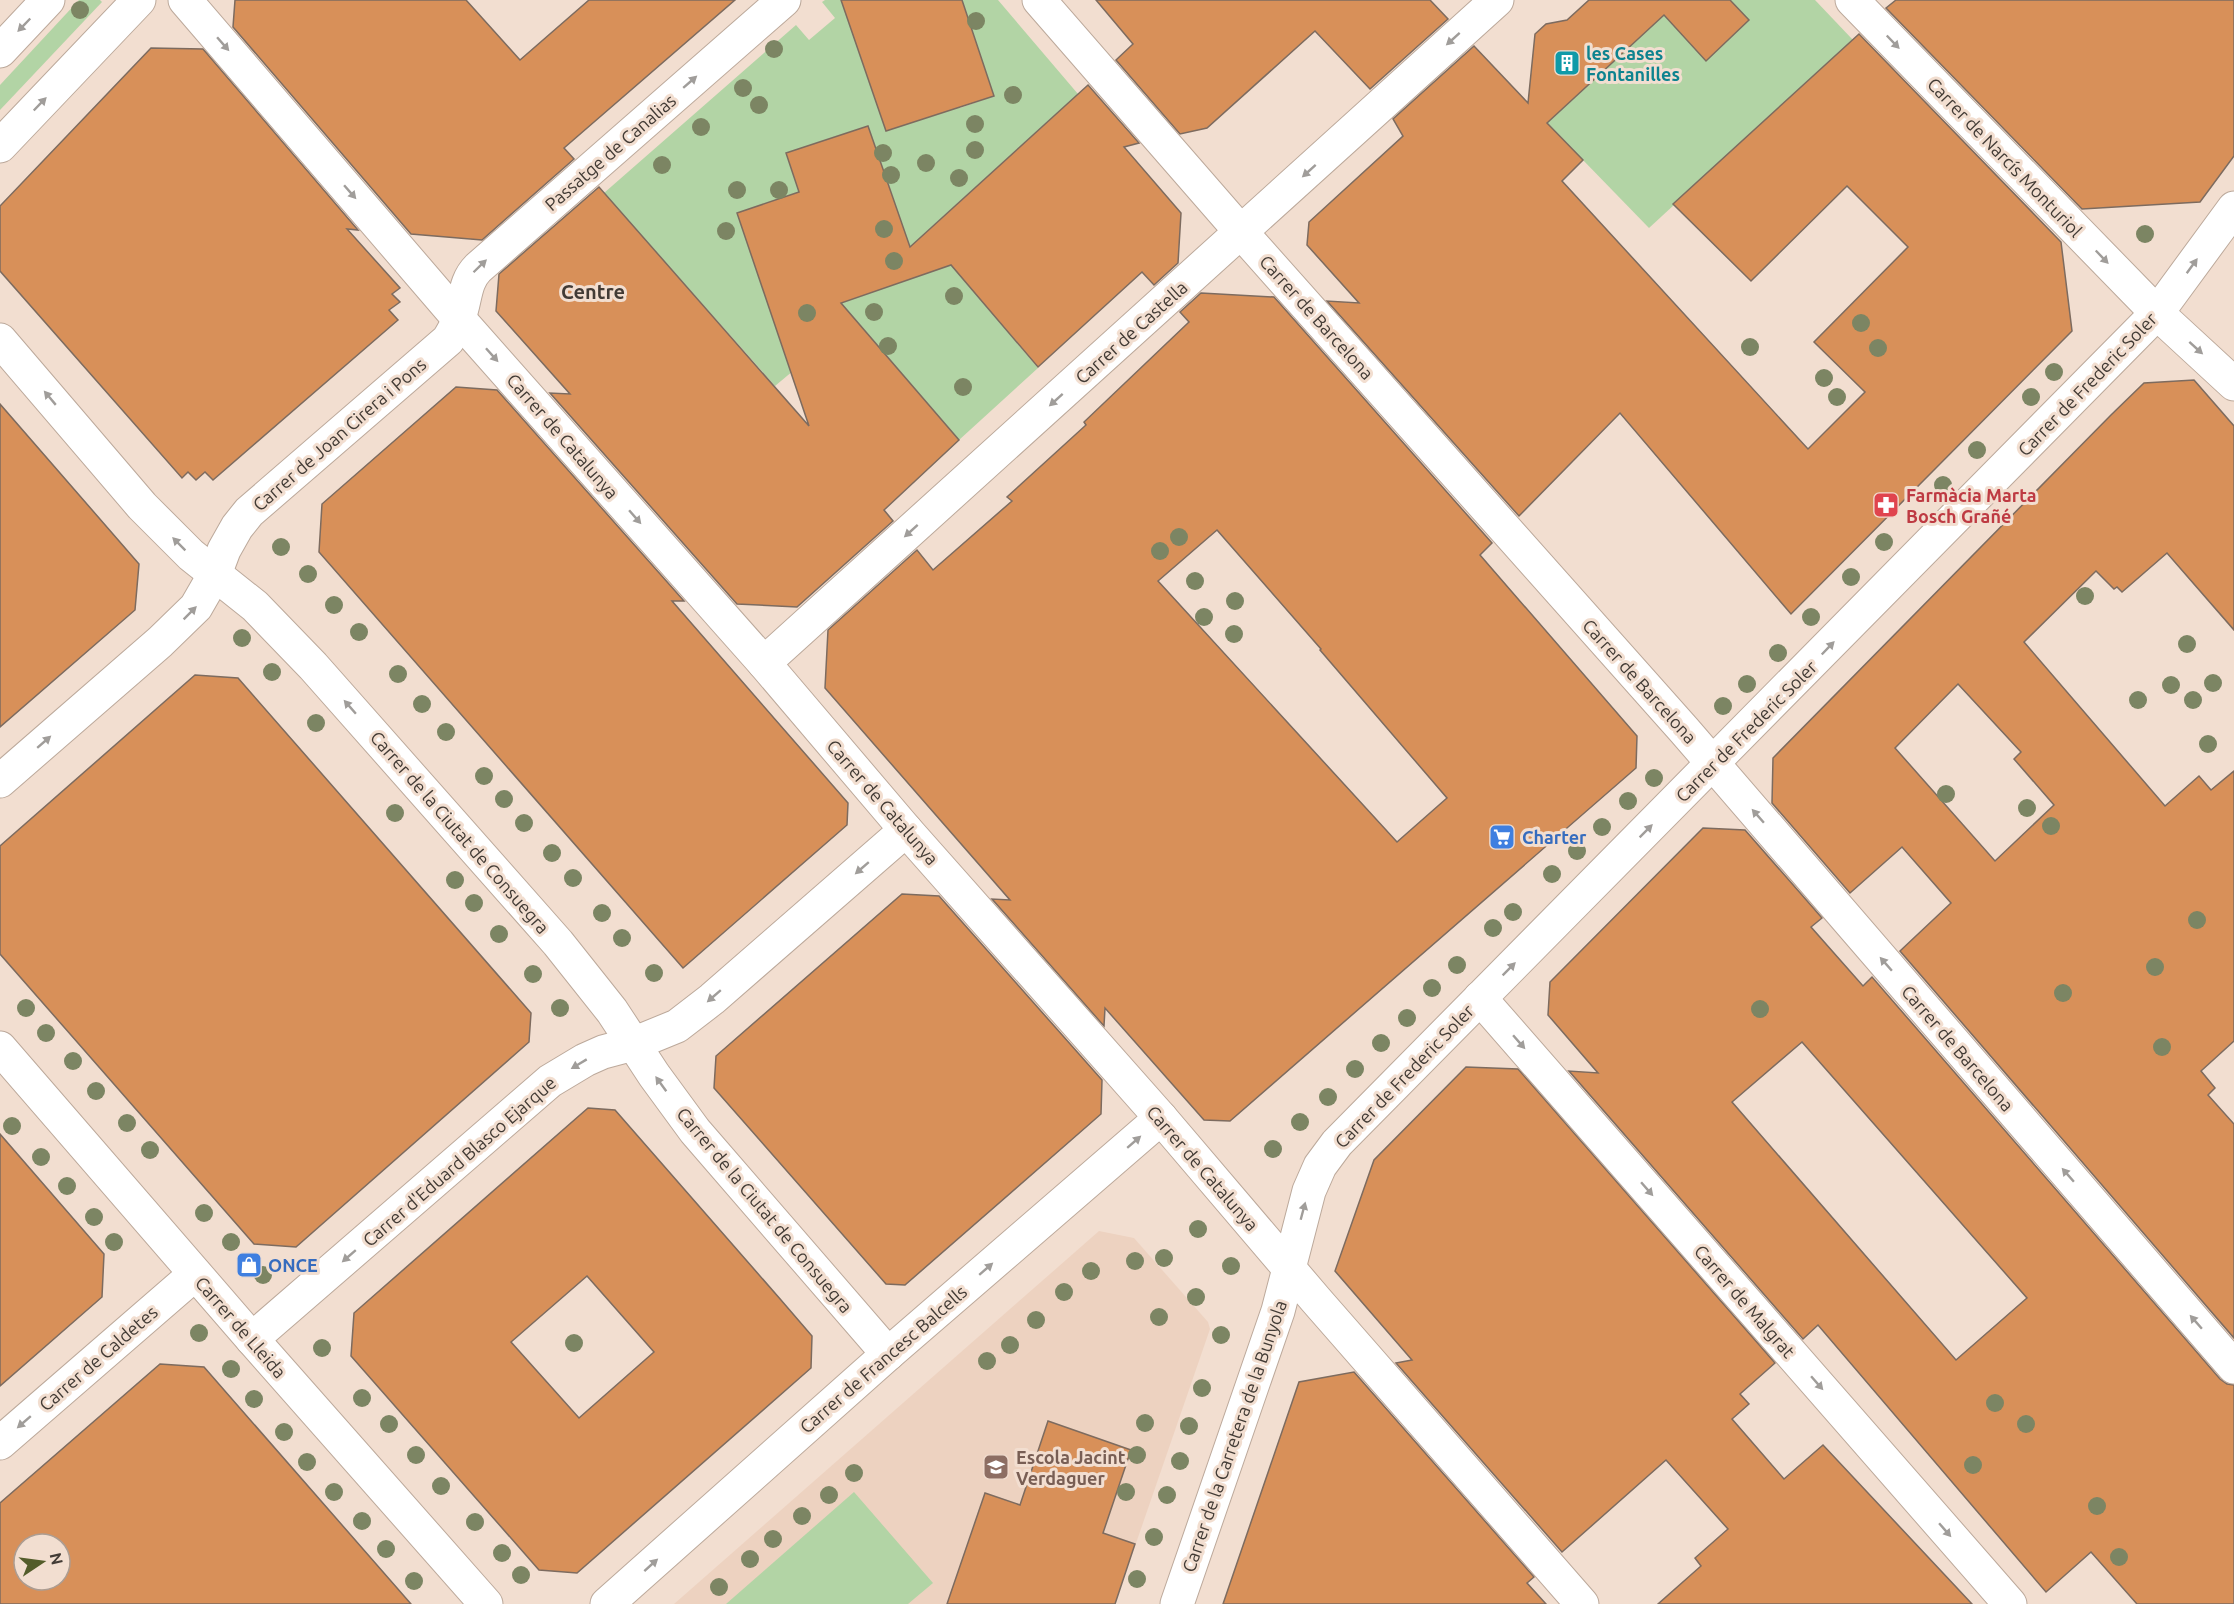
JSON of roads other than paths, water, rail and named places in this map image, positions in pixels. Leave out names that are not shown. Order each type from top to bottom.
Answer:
[{"type":"street","points":[[0,51],[48,0]]},
{"type":"street","points":[[0,146],[140,0]]},
{"type":"street","name":"Carrer de Catalunya","points":[[185,0],[459,319],[764,663],[906,830],[1161,1118],[1582,1604]]},
{"type":"street","name":"Passatge de Canalias","points":[[459,319],[466,286],[478,268],[784,0]]},
{"type":"street","name":"Carrer de Barcelona","points":[[1039,0],[1241,232],[1713,764],[2234,1367]]},
{"type":"street","name":"Carrer de Castella","points":[[764,663],[1497,0]]},
{"type":"street","name":"Carrer de Narcís Monturiol","points":[[1852,0],[2157,313],[2234,384]]},
{"type":"street","name":"Carrer de Frederic Soler","points":[[1289,1268],[1309,1191],[1320,1166],[1337,1143],[2157,313],[2234,208]]},
{"type":"street","name":"Carrer de Joan Cirera i Pons","points":[[0,781],[160,642],[196,607],[224,550],[249,512],[448,340],[459,319]]},
{"type":"street","name":"Carrer de la Ciutat de Consuegra","points":[[0,340],[142,506],[190,555],[255,606],[314,666],[558,943],[612,1011],[695,1131],[888,1354]]},
{"type":"street","name":"Carrer d'Eduard Blasco Ejarque","points":[[252,1339],[550,1081],[603,1052],[633,1044],[677,1026],[906,830]]},
{"type":"street","name":"Carrer de Malgrat","points":[[1480,998],[2010,1604]]},
{"type":"street","name":"Carrer de Lleida","points":[[0,1048],[195,1274],[486,1604]]},
{"type":"street","name":"Carrer de Francesc Balcells","points":[[607,1604],[888,1354],[1161,1118]]},
{"type":"street","name":"Carrer de la Carretera de la Bunyola","points":[[1177,1604],[1278,1311],[1289,1268]]},
{"type":"street","name":"Carrer de Caldetes","points":[[0,1443],[195,1274]]},
{"type":"place","name":"les Cases Fontanilles","points":[[1567,63]]},
{"type":"place","name":"Farmàcia Marta Bosch Grañé","points":[[1886,505]]},
{"type":"place","name":"Charter","points":[[1502,837]]},
{"type":"place","name":"ONCE","points":[[249,1265]]},
{"type":"place","name":"Escola Jacint Verdaguer","points":[[996,1467]]},
{"type":"district","name":"Centre","points":[[593,291]]}]
